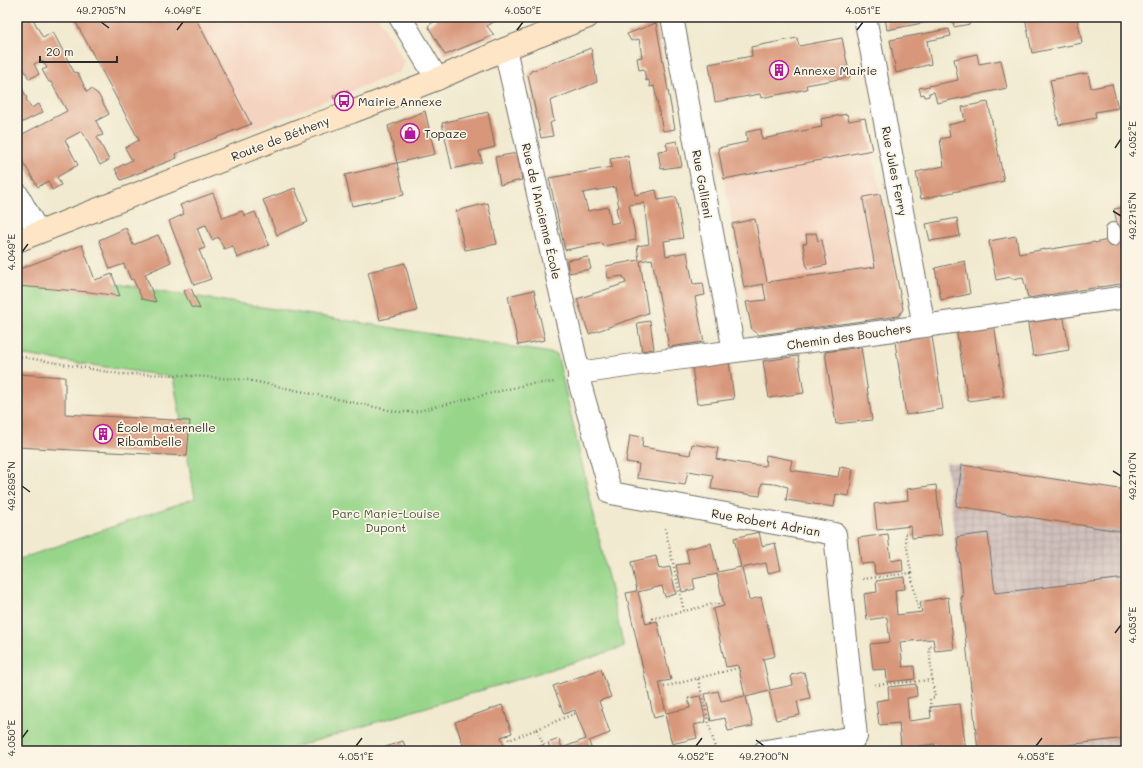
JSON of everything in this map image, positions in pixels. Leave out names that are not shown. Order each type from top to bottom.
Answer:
[{"type":"main road","name":"Route de Bétheny","points":[[17,241],[302,129],[352,112],[437,79],[505,49],[588,17]]},
{"type":"street","points":[[400,17],[437,79]]},
{"type":"street","name":"Rue Gallieni","points":[[672,17],[734,351]]},
{"type":"street","name":"Rue Jules Ferry","points":[[864,17],[894,164],[924,326]]},
{"type":"street","name":"Rue de l'Ancienne École","points":[[505,49],[579,377]]},
{"type":"street","points":[[17,194],[38,232]]},
{"type":"street","name":"Chemin des Bouchers","points":[[579,377],[734,351],[924,326],[1124,293]]},
{"type":"street","name":"Rue Robert Adrian","points":[[579,377],[611,493],[835,534],[857,744],[765,751]]},
{"type":"path","points":[[17,356],[120,374],[179,375],[248,380],[398,412],[414,412],[529,384],[579,377]]},
{"type":"path","points":[[660,502],[684,611]]},
{"type":"path","points":[[912,532],[906,534],[911,573],[919,613]]},
{"type":"path","points":[[840,581],[911,573]]},
{"type":"path","points":[[651,622],[651,619],[718,603],[718,607]]},
{"type":"path","points":[[931,712],[930,699],[935,698],[928,646],[934,646]]},
{"type":"path","points":[[660,688],[738,668]]},
{"type":"path","points":[[698,679],[716,751]]},
{"type":"path","points":[[850,688],[932,680]]},
{"type":"path","points":[[507,735],[509,740],[576,713]]},
{"type":"path","points":[[537,728],[546,751]]},
{"type":"path","points":[[471,751],[477,748]]},
{"type":"shaded area","points":[[102,17],[378,17],[404,61],[400,72],[177,158]]},
{"type":"shaded area","points":[[847,114],[849,121],[865,118],[903,309],[899,316],[759,335],[752,330],[718,148],[747,142],[746,132],[761,129],[763,139],[822,127],[821,119]]},
{"type":"shaded area","points":[[946,462],[1126,490],[1126,751],[978,751]]},
{"type":"green space","name":"Parc Marie-Louise Dupont","points":[[17,268],[557,354],[624,647],[282,751],[17,751],[17,560],[195,498],[173,377],[17,354]]},
{"type":"building","points":[[32,17],[43,38],[53,32],[74,72],[78,73],[87,92],[91,89],[98,94],[109,114],[96,121],[103,135],[97,137],[109,160],[100,165],[82,131],[65,140],[78,165],[57,177],[61,185],[52,190],[48,181],[38,187],[17,152],[17,137],[67,111],[51,82],[49,82],[42,70],[47,68],[42,60],[34,64],[39,74],[29,79],[23,67],[17,70],[17,25]]},
{"type":"building","points":[[73,17],[195,17],[251,124],[175,154],[177,158],[121,180],[115,169],[132,160],[125,148],[139,140]]},
{"type":"building","points":[[434,17],[502,17],[487,26],[494,35],[445,55],[428,26],[436,20]]},
{"type":"building","points":[[885,17],[936,17],[937,20],[887,30]]},
{"type":"building","points":[[952,17],[969,17],[970,24],[954,27]]},
{"type":"building","points":[[1025,17],[1077,17],[1082,43],[1032,53]]},
{"type":"building","points":[[656,23],[675,129],[663,131],[654,86],[650,87],[649,80],[646,81],[644,69],[639,70],[637,58],[642,57],[639,39],[631,41],[627,34]]},
{"type":"building","points":[[949,29],[951,36],[927,41],[931,64],[896,73],[890,40]]},
{"type":"building","name":"Annexe Mairie","points":[[797,38],[799,46],[842,38],[850,77],[806,85],[807,89],[761,98],[760,94],[715,102],[709,64],[752,56],[751,47]]},
{"type":"building","points":[[591,48],[597,82],[550,101],[554,121],[550,123],[553,136],[541,138],[528,75],[531,71]]},
{"type":"building","points":[[977,54],[979,64],[1001,60],[1007,88],[937,103],[934,92],[929,93],[929,96],[925,97],[924,94],[921,95],[919,88],[958,80],[954,59]]},
{"type":"building","points":[[1088,73],[1091,88],[1112,84],[1118,108],[1095,112],[1096,118],[1059,125],[1050,80]]},
{"type":"building","points":[[17,79],[31,108],[39,104],[43,112],[17,125]]},
{"type":"building","points":[[347,90],[349,94],[334,99],[333,96]]},
{"type":"building","points":[[988,102],[1004,181],[921,199],[916,172],[944,166],[940,139],[950,137],[948,125],[965,121],[962,107]]},
{"type":"building","points":[[425,111],[435,154],[397,163],[388,126]]},
{"type":"building","points":[[488,112],[495,147],[479,151],[482,162],[452,169],[442,123]]},
{"type":"building","points":[[847,114],[849,121],[865,118],[872,150],[724,179],[718,148],[747,142],[746,132],[761,129],[762,139],[822,127],[821,119]]},
{"type":"building","points":[[677,141],[682,166],[661,169],[658,151],[668,150],[666,143]]},
{"type":"building","points":[[517,153],[522,180],[500,185],[495,157]]},
{"type":"building","points":[[628,156],[635,195],[656,190],[658,200],[676,197],[683,238],[664,241],[666,256],[687,252],[693,284],[703,283],[705,295],[695,297],[704,342],[669,347],[652,259],[640,261],[648,313],[589,334],[577,299],[626,283],[623,276],[608,278],[606,266],[639,260],[637,246],[649,244],[644,203],[629,205],[636,240],[603,246],[602,243],[565,250],[549,178],[612,167],[610,159]],"holes":[[[615,187],[619,207],[616,208],[619,222],[611,224],[608,207],[588,211],[583,193]]]},
{"type":"building","points":[[397,163],[404,195],[352,206],[345,175]]},
{"type":"building","points":[[295,188],[308,222],[277,235],[263,200]]},
{"type":"building","points":[[213,193],[223,218],[242,211],[245,216],[255,212],[269,245],[237,258],[233,246],[224,249],[218,237],[212,240],[206,225],[197,228],[205,248],[199,250],[211,279],[194,285],[169,221],[184,214],[180,205]]},
{"type":"building","points":[[880,194],[903,309],[899,316],[759,335],[752,330],[746,302],[766,300],[763,284],[744,288],[732,224],[755,219],[767,282],[875,267],[863,199],[864,197]]},
{"type":"building","points":[[488,203],[497,244],[465,250],[456,211]]},
{"type":"building","points":[[1126,207],[1126,245],[1121,246],[1126,270],[1126,283],[1028,298],[1023,277],[1012,279],[1011,277],[996,280],[989,241],[1016,236],[1019,254],[1045,249],[1095,243],[1120,237],[1114,209]]},
{"type":"building","points":[[957,218],[960,236],[930,241],[926,224]]},
{"type":"building","points":[[126,228],[133,245],[158,235],[171,262],[145,274],[156,302],[142,299],[124,264],[110,269],[99,240]]},
{"type":"building","points":[[816,233],[818,241],[822,240],[827,265],[807,269],[803,244],[807,243],[806,235]]},
{"type":"building","points":[[82,245],[95,280],[112,274],[120,296],[17,286],[17,270]]},
{"type":"building","points":[[588,257],[591,269],[569,273],[567,260]]},
{"type":"building","points":[[965,261],[970,294],[941,300],[935,268]]},
{"type":"building","points":[[405,263],[417,311],[380,320],[368,272]]},
{"type":"building","points":[[191,288],[200,309],[191,307],[184,291]]},
{"type":"building","points":[[534,290],[545,340],[518,345],[508,296]]},
{"type":"building","points":[[1063,312],[1069,350],[1033,356],[1027,318]]},
{"type":"building","points":[[650,321],[654,349],[642,351],[637,323]]},
{"type":"building","points":[[994,322],[1004,396],[968,401],[956,328]]},
{"type":"building","points":[[932,336],[943,409],[906,415],[895,342]]},
{"type":"building","points":[[861,347],[872,420],[836,424],[825,352]]},
{"type":"building","points":[[798,356],[804,393],[769,398],[763,361]]},
{"type":"building","points":[[729,361],[734,399],[697,404],[692,366]]},
{"type":"building","name":"École maternelle Ribambelle","points":[[17,374],[65,377],[65,414],[190,421],[187,456],[17,447]]},
{"type":"building","points":[[630,435],[643,437],[642,447],[690,455],[692,444],[718,448],[716,459],[740,463],[765,466],[766,455],[792,460],[790,470],[838,477],[840,467],[853,469],[849,496],[836,494],[834,507],[786,500],[788,487],[775,484],[762,483],[760,496],[711,489],[713,475],[688,471],[685,485],[637,478],[639,464],[626,462]]},
{"type":"building","points":[[962,465],[1126,490],[1126,532],[956,506]]},
{"type":"building","points":[[936,485],[942,535],[912,538],[911,526],[877,530],[874,504],[908,500],[907,489]]},
{"type":"building","points":[[759,532],[762,546],[775,543],[781,570],[768,573],[766,563],[742,568],[749,600],[761,597],[775,656],[763,659],[770,690],[793,685],[791,675],[804,672],[810,698],[797,701],[800,715],[776,720],[769,691],[746,697],[753,726],[728,731],[725,718],[711,721],[705,694],[718,691],[721,701],[745,696],[738,665],[726,667],[713,609],[724,606],[717,574],[693,579],[695,589],[682,592],[676,565],[689,563],[686,549],[711,543],[718,572],[741,567],[734,538]]},
{"type":"building","points":[[988,533],[995,593],[1126,578],[1126,738],[1058,746],[1058,751],[978,751],[961,597],[963,597],[957,537]]},
{"type":"building","points":[[888,534],[891,561],[902,559],[903,571],[875,574],[874,563],[861,564],[858,538]]},
{"type":"building","points":[[656,556],[659,569],[670,567],[676,594],[665,597],[662,586],[638,592],[646,624],[657,621],[671,680],[659,682],[666,713],[690,708],[688,698],[700,696],[706,722],[694,725],[697,738],[672,744],[665,715],[654,718],[626,593],[637,591],[631,562]]},
{"type":"building","points":[[904,577],[905,589],[895,590],[897,615],[922,612],[920,602],[948,597],[954,649],[935,651],[933,639],[900,642],[903,667],[914,666],[915,679],[887,682],[886,669],[873,670],[870,644],[890,642],[887,617],[867,620],[864,594],[877,592],[876,581]]},
{"type":"building","points":[[601,669],[611,697],[599,701],[610,733],[589,741],[592,751],[551,751],[548,743],[559,739],[562,748],[586,739],[575,710],[564,714],[553,686]]},
{"type":"building","points":[[916,684],[917,696],[907,698],[909,721],[931,718],[930,707],[960,704],[966,751],[935,751],[935,744],[912,747],[912,751],[882,751],[881,749],[901,747],[899,723],[879,725],[876,701],[889,699],[888,687]]},
{"type":"building","points":[[502,705],[512,733],[501,737],[506,751],[478,751],[476,746],[465,750],[455,722]]},
{"type":"building","points":[[403,741],[407,751],[375,751],[380,749]]},
{"type":"building","points":[[542,746],[544,751],[532,751],[532,749]]},
{"type":"place","name":"Annexe Mairie","points":[[779,70]]},
{"type":"place","name":"Mairie Annexe","points":[[344,101]]},
{"type":"place","name":"Topaze","points":[[410,133]]},
{"type":"place","name":"École maternelle Ribambelle","points":[[103,434]]}]
